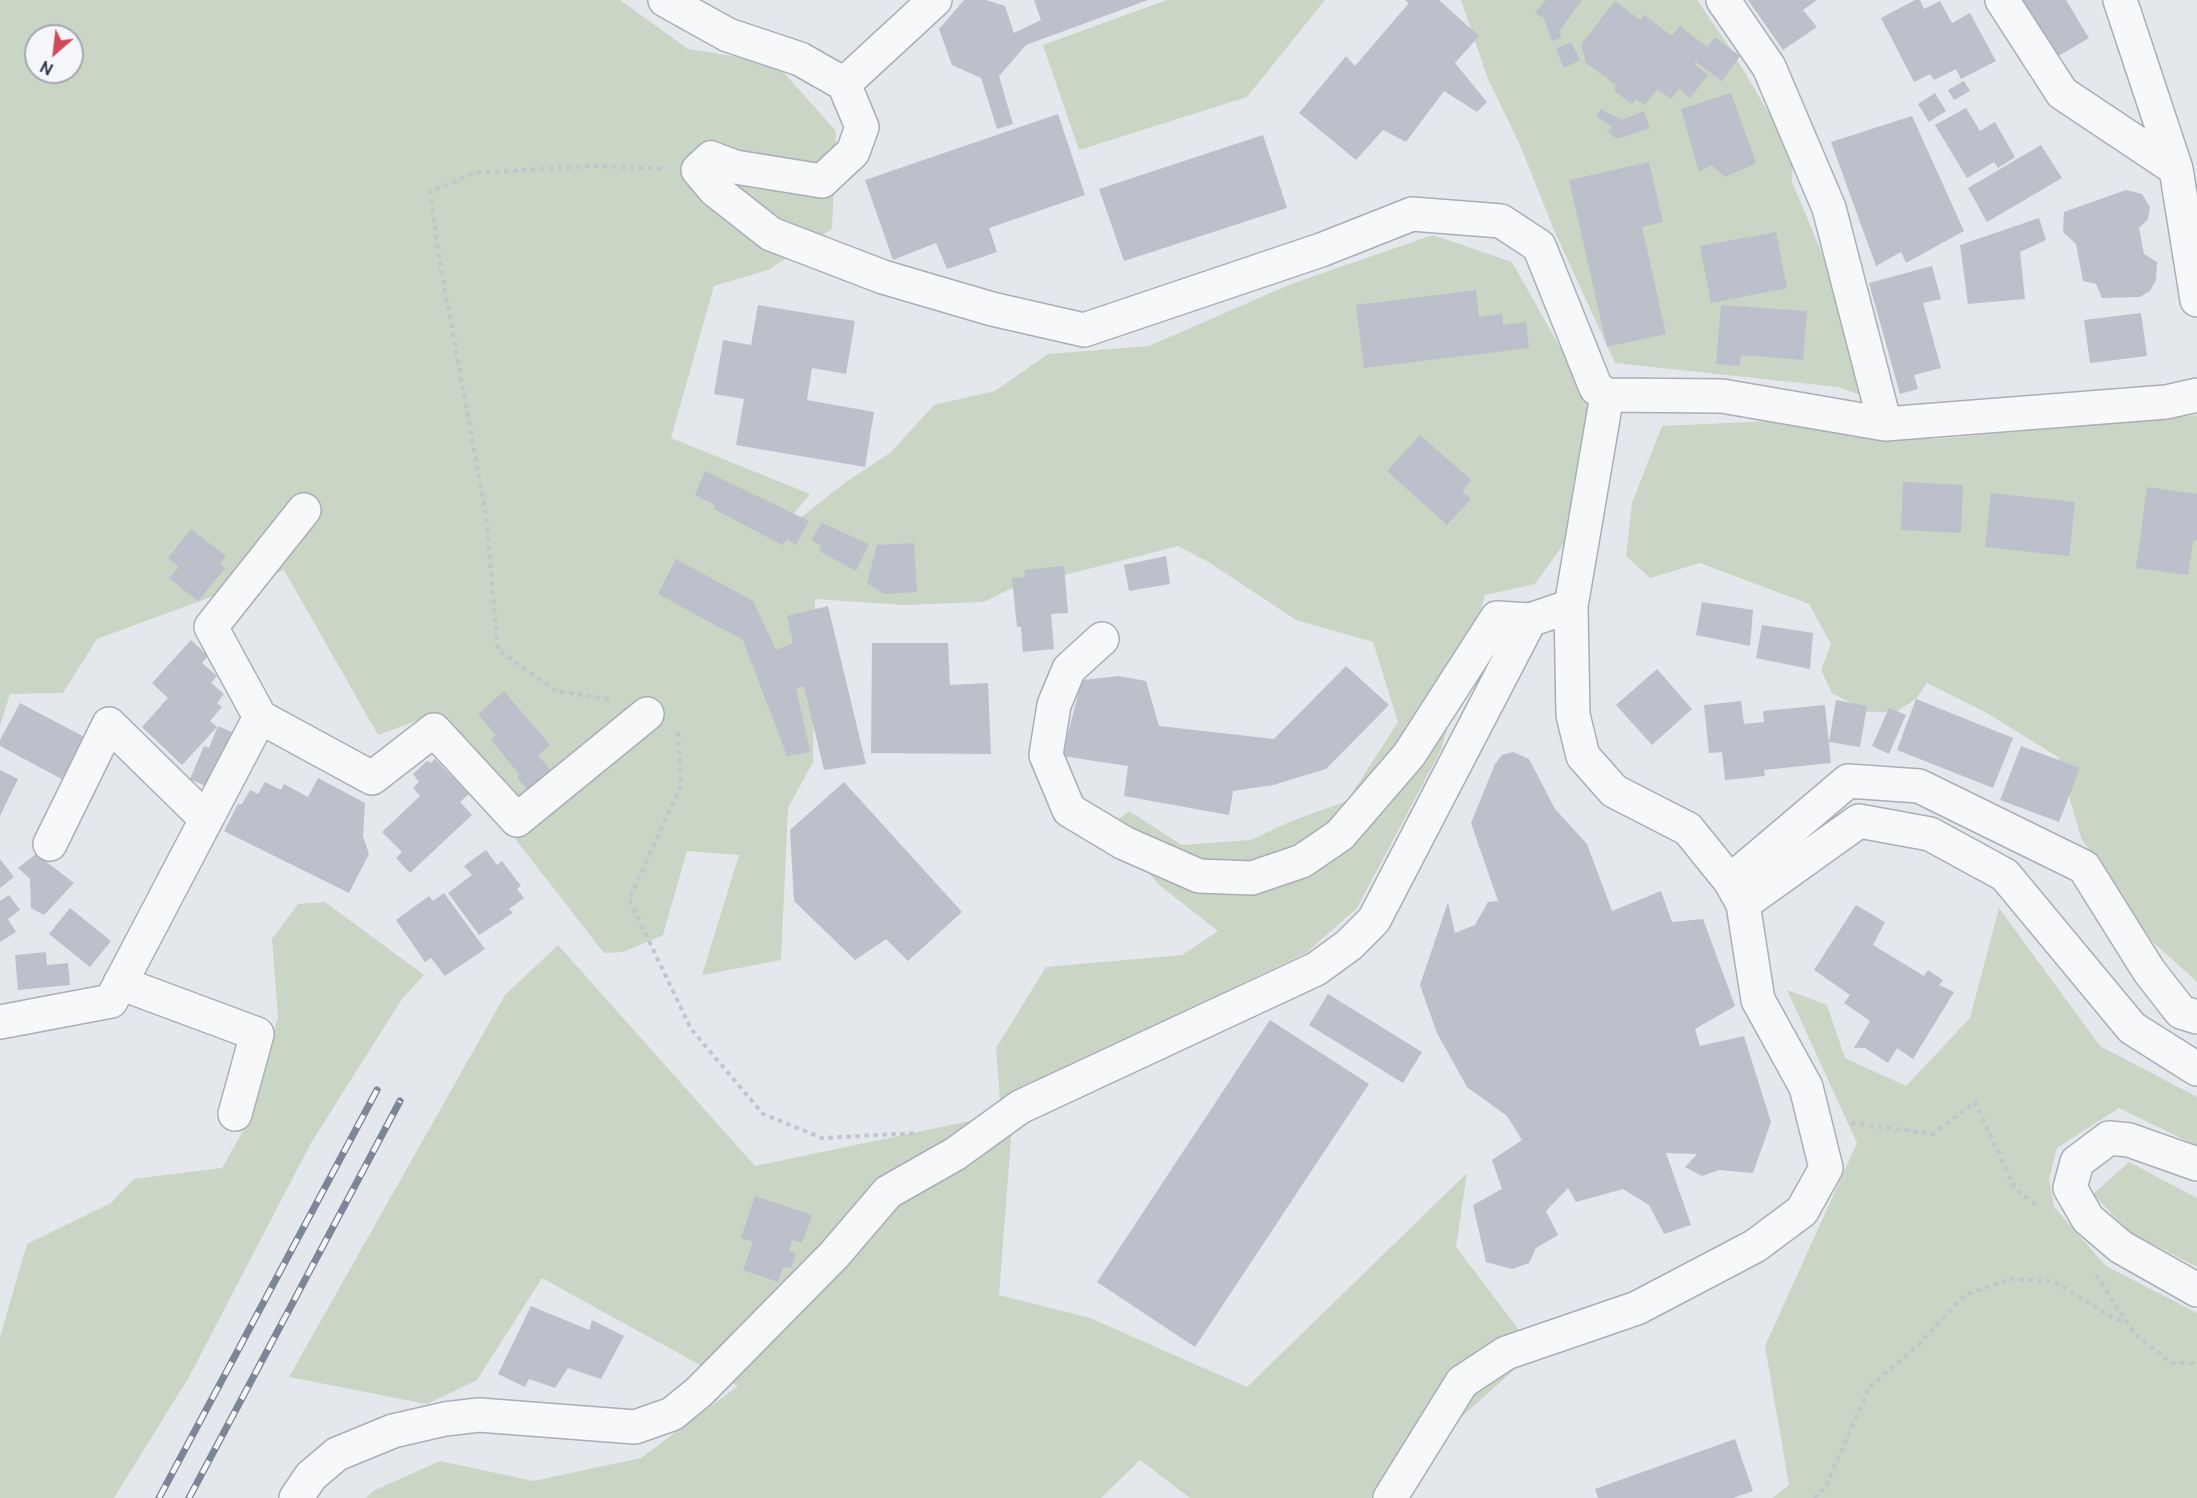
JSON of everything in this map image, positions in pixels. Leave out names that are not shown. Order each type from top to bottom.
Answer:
[{"type":"street","points":[[665,0],[728,35],[800,59],[844,84],[862,127],[853,152],[822,181],[735,167],[711,158],[698,170],[715,190],[771,234],[883,278],[992,309],[1084,330],[1321,250],[1412,213],[1501,221],[1539,246],[1596,388],[1607,395],[1722,396],[1885,424],[2166,402],[2197,395]]},
{"type":"street","points":[[844,84],[935,0]]},
{"type":"street","points":[[1724,0],[1769,67],[1829,208],[1885,424]]},
{"type":"street","points":[[2002,0],[2062,93],[2176,169]]},
{"type":"street","points":[[2120,0],[2176,169],[2197,300]]},
{"type":"street","points":[[1390,1498],[1462,1382],[1506,1353],[1637,1308],[1755,1246],[1802,1211],[1826,1168],[1806,1087],[1758,1000],[1737,893],[1688,829],[1614,790],[1583,756],[1573,715],[1571,606],[1607,395]]},
{"type":"street","points":[[304,510],[211,627],[260,717],[372,778],[434,730],[517,820],[647,714]]},
{"type":"street","points":[[1102,639],[1069,669],[1054,705],[1046,755],[1069,810],[1124,843],[1199,876],[1252,878],[1302,861],[1340,835],[1409,755],[1497,618],[1530,620],[1571,606]]},
{"type":"street","points":[[296,1498],[311,1476],[338,1454],[393,1431],[445,1419],[479,1415],[635,1427],[672,1414],[699,1392],[834,1255],[888,1192],[955,1154],[1020,1107],[1324,963],[1349,945],[1374,920],[1530,620]]},
{"type":"street","points":[[1,1018],[111,1001],[260,717]]},
{"type":"street","points":[[51,844],[109,724],[206,819]]},
{"type":"street","points":[[1737,893],[1848,781],[1919,786],[2084,867],[2149,971],[2181,1012],[2197,1017]]},
{"type":"street","points":[[1737,893],[1859,821],[1930,834],[2005,875],[2132,1028],[2197,1069]]},
{"type":"street","points":[[120,983],[257,1034],[236,1114]]},
{"type":"street","points":[[2197,1164],[2128,1140],[2109,1138],[2077,1162],[2070,1188],[2088,1219],[2121,1247],[2197,1290]]},
{"type":"path","points":[[698,170],[591,166],[474,173],[430,192],[439,257],[486,516],[498,650],[556,691],[614,699],[647,714],[677,719],[681,786],[629,899],[691,1029],[763,1114],[822,1138],[919,1133]]},
{"type":"path","points":[[1814,1118],[1933,1134],[1975,1102],[2015,1189],[2043,1210]]},
{"type":"path","points":[[2094,1273],[2134,1333],[2171,1363],[2197,1363]]},
{"type":"path","points":[[1814,1498],[1825,1488],[1869,1388],[1919,1344],[1965,1295],[2010,1279],[2053,1281],[2115,1319],[2127,1322]]},
{"type":"green space","points":[[0,0],[620,0],[688,49],[775,63],[836,131],[832,229],[768,270],[714,286],[671,438],[810,494],[771,541],[846,482],[890,453],[934,405],[995,391],[1048,354],[1149,346],[1291,284],[1433,235],[1512,262],[1593,406],[1570,535],[1535,584],[1485,595],[1441,750],[1357,908],[1306,953],[1000,1099],[996,1048],[1046,967],[1182,955],[1218,931],[1158,884],[1111,826],[1129,811],[1182,845],[1251,840],[1289,822],[1347,801],[1398,722],[1373,642],[1296,620],[1210,563],[1178,546],[1010,589],[984,602],[903,605],[815,599],[813,762],[788,808],[781,960],[702,975],[739,855],[687,851],[663,935],[623,952],[604,953],[513,836],[438,713],[378,735],[284,570],[97,639],[63,693],[10,694],[0,726]]},
{"type":"green space","points":[[1167,0],[1325,0],[1247,97],[1079,150],[1043,45]]},
{"type":"green space","points":[[1461,0],[1697,0],[1732,51],[1793,154],[1792,182],[1846,311],[1867,397],[1838,387],[1615,363],[1554,230],[1520,145],[1488,79]]},
{"type":"green space","points":[[2197,415],[2197,982],[2151,940],[2081,838],[2058,757],[1987,713],[1927,683],[1916,699],[1896,712],[1867,712],[1832,693],[1821,670],[1831,644],[1809,604],[1700,563],[1650,578],[1626,556],[1632,503],[1662,426],[1795,420],[1937,439]]},
{"type":"green space","points":[[325,902],[424,975],[402,999],[311,1143],[189,1377],[114,1498],[0,1498],[0,1337],[27,1244],[111,1203],[134,1179],[222,1168],[251,1117],[278,1017],[272,939],[298,904]]},
{"type":"green space","points":[[1999,908],[2100,1046],[2197,1097],[2197,1146],[2119,1108],[2057,1148],[2049,1179],[2054,1207],[2106,1266],[2197,1313],[2197,1498],[1772,1498],[1789,1485],[1765,1346],[1857,1143],[1787,990],[1827,1005],[1845,1058],[1906,1086],[1970,1018]]},
{"type":"green space","points":[[558,945],[755,1166],[1013,1112],[999,1295],[1090,1318],[1247,1387],[1467,1173],[1456,1247],[1535,1351],[1371,1498],[1190,1498],[1140,1460],[1101,1498],[366,1498],[373,1491],[440,1461],[533,1481],[641,1458],[738,1386],[542,1278],[477,1380],[427,1404],[289,1377],[505,995]]},
{"type":"green space","points":[[2129,1162],[2197,1198],[2197,1267],[2128,1231],[2093,1194]]},
{"type":"building","points":[[964,0],[986,0],[1005,6],[1014,33],[1041,20],[1034,0],[1148,0],[1026,45],[999,76],[1013,124],[997,129],[981,78],[952,65],[939,29]]},
{"type":"building","points":[[1405,0],[1439,0],[1479,36],[1455,63],[1487,102],[1477,112],[1444,91],[1406,142],[1383,130],[1356,160],[1299,113],[1346,56],[1355,66],[1409,3]]},
{"type":"building","points":[[1546,0],[1582,0],[1560,30],[1561,38],[1552,41],[1544,18],[1535,13]]},
{"type":"building","points":[[1748,0],[1817,0],[1803,10],[1817,27],[1783,50]]},
{"type":"building","points":[[1915,0],[1920,0],[1924,9],[1940,1],[1952,23],[1970,13],[1996,61],[1961,79],[1956,69],[1934,80],[1930,74],[1914,82],[1881,18]]},
{"type":"building","points":[[2013,0],[2066,0],[2089,38],[2055,58]]},
{"type":"building","points":[[1615,1],[1640,20],[1644,15],[1672,36],[1680,26],[1707,47],[1715,37],[1740,56],[1722,81],[1696,62],[1702,53],[1694,64],[1708,75],[1690,98],[1679,89],[1671,99],[1657,89],[1645,105],[1636,99],[1632,104],[1614,91],[1616,85],[1586,63],[1582,48],[1582,43]]},
{"type":"building","points":[[1571,42],[1580,60],[1564,68],[1556,49]]},
{"type":"building","points":[[1964,81],[1970,91],[1954,100],[1948,90]]},
{"type":"building","points":[[1731,93],[1756,163],[1725,177],[1712,165],[1699,172],[1681,109]]},
{"type":"building","points":[[1935,93],[1946,111],[1929,122],[1918,104]]},
{"type":"building","points":[[1966,108],[1980,131],[1995,122],[2015,157],[1998,168],[1994,162],[1967,178],[1935,125]]},
{"type":"building","points":[[1601,109],[1622,120],[1644,111],[1650,128],[1617,139],[1607,131],[1612,127],[1597,116]]},
{"type":"building","points":[[1058,114],[1085,195],[989,228],[997,252],[947,269],[936,243],[893,260],[865,180]]},
{"type":"building","points":[[1912,116],[1964,231],[1906,263],[1901,252],[1876,266],[1831,142]]},
{"type":"building","points":[[1263,135],[1287,208],[1124,261],[1099,189]]},
{"type":"building","points":[[2041,145],[2062,178],[1987,222],[1968,188]]},
{"type":"building","points":[[1649,162],[1663,222],[1642,227],[1666,334],[1607,347],[1569,180]]},
{"type":"building","points":[[2126,190],[2142,194],[2150,207],[2148,219],[2139,228],[2144,254],[2157,262],[2156,280],[2150,291],[2140,297],[2102,298],[2096,284],[2083,281],[2076,244],[2063,232],[2064,212]]},
{"type":"building","points":[[2039,218],[2046,240],[2020,252],[2025,299],[1968,304],[1960,245]]},
{"type":"building","points":[[1776,232],[1787,288],[1711,303],[1700,246]]},
{"type":"building","points":[[1932,266],[1941,299],[1923,303],[1941,368],[1914,375],[1918,389],[1900,394],[1869,283]]},
{"type":"building","points":[[1476,290],[1479,317],[1502,314],[1503,325],[1526,322],[1529,348],[1364,368],[1356,305]]},
{"type":"building","points":[[758,305],[855,321],[846,374],[812,368],[807,400],[874,412],[865,467],[736,445],[744,399],[714,394],[723,340],[751,345]]},
{"type":"building","points":[[1721,305],[1807,311],[1803,360],[1741,355],[1740,366],[1716,364]]},
{"type":"building","points":[[2141,313],[2147,356],[2090,363],[2084,320]]},
{"type":"building","points":[[1420,435],[1471,480],[1462,491],[1471,499],[1447,525],[1387,471]]},
{"type":"building","points":[[705,471],[809,521],[796,545],[787,539],[782,545],[714,509],[715,505],[695,495]]},
{"type":"building","points":[[1903,482],[1963,485],[1961,533],[1901,530]]},
{"type":"building","points":[[2147,487],[2197,494],[2197,540],[2193,541],[2188,575],[2136,568]]},
{"type":"building","points":[[1991,493],[2075,502],[2069,556],[1985,547]]},
{"type":"building","points":[[822,523],[869,544],[856,571],[819,551],[822,546],[811,540]]},
{"type":"building","points":[[191,529],[226,556],[220,564],[225,568],[198,601],[169,578],[179,567],[168,558]]},
{"type":"building","points":[[914,543],[917,592],[884,594],[867,583],[877,545]]},
{"type":"building","points":[[1166,556],[1170,584],[1129,591],[1124,565]]},
{"type":"building","points":[[676,559],[753,601],[776,650],[793,643],[787,616],[828,606],[866,764],[824,770],[804,686],[796,688],[810,752],[787,756],[743,640],[658,594]]},
{"type":"building","points":[[1064,566],[1068,613],[1051,614],[1054,649],[1023,652],[1021,627],[1017,627],[1012,578],[1025,577],[1024,570]]},
{"type":"building","points":[[1702,602],[1753,610],[1750,646],[1696,635]]},
{"type":"building","points":[[1762,625],[1813,633],[1810,669],[1756,658]]},
{"type":"building","points":[[191,640],[208,656],[202,663],[217,676],[211,683],[224,694],[217,703],[222,707],[210,721],[217,727],[182,765],[142,727],[168,698],[152,683]]},
{"type":"building","points":[[872,643],[948,643],[950,685],[988,683],[991,754],[871,753]]},
{"type":"building","points":[[1346,666],[1389,705],[1326,769],[1273,785],[1233,791],[1229,815],[1124,796],[1128,766],[1062,756],[1082,680],[1119,676],[1146,681],[1159,726],[1274,739]]},
{"type":"building","points":[[1657,669],[1692,709],[1652,745],[1616,705]]},
{"type":"building","points":[[504,691],[550,745],[538,755],[551,771],[528,790],[517,778],[519,774],[491,740],[496,735],[478,714]]},
{"type":"building","points":[[1916,699],[2013,738],[1993,788],[1897,750]]},
{"type":"building","points":[[1836,700],[1867,706],[1860,747],[1829,742]]},
{"type":"building","points":[[1741,701],[1744,724],[1764,722],[1763,711],[1825,705],[1831,763],[1764,770],[1765,776],[1725,780],[1722,752],[1709,753],[1704,705]]},
{"type":"building","points":[[20,703],[92,741],[69,783],[0,746],[0,740]]},
{"type":"building","points":[[1889,708],[1906,715],[1889,754],[1872,746]]},
{"type":"building","points":[[218,726],[234,733],[210,788],[190,779],[204,746],[209,748]]},
{"type":"building","points":[[2021,746],[2080,768],[2059,822],[2000,800]]},
{"type":"building","points":[[1513,752],[1529,759],[1555,809],[1587,844],[1612,911],[1661,891],[1672,922],[1703,919],[1735,1006],[1695,1029],[1700,1046],[1744,1036],[1771,1122],[1753,1173],[1719,1170],[1702,1176],[1685,1167],[1697,1154],[1666,1153],[1691,1225],[1664,1234],[1649,1205],[1623,1189],[1576,1202],[1568,1188],[1546,1211],[1558,1235],[1536,1248],[1529,1263],[1512,1269],[1486,1262],[1473,1205],[1502,1189],[1492,1160],[1522,1140],[1507,1116],[1467,1087],[1437,1033],[1420,985],[1448,902],[1455,933],[1475,925],[1488,902],[1498,901],[1471,823],[1495,764],[1502,755]]},
{"type":"building","points":[[435,759],[469,794],[460,802],[472,815],[410,873],[396,858],[402,852],[382,832],[420,796],[413,788],[419,782],[413,774],[427,761],[431,763]]},
{"type":"building","points":[[0,770],[18,779],[0,816]]},
{"type":"building","points":[[318,778],[365,803],[363,836],[369,854],[349,893],[224,831],[238,804],[242,804],[250,790],[258,794],[265,782],[281,790],[284,784],[308,797]]},
{"type":"building","points":[[844,782],[962,912],[908,961],[886,939],[855,960],[794,901],[790,830]]},
{"type":"building","points":[[486,850],[497,865],[502,861],[521,886],[517,889],[524,898],[509,909],[513,913],[479,935],[448,893],[472,875],[464,866]]},
{"type":"building","points":[[36,854],[74,883],[44,915],[31,908],[30,879],[18,868]]},
{"type":"building","points":[[0,859],[14,877],[0,888]]},
{"type":"building","points":[[444,893],[485,949],[445,976],[431,958],[425,962],[396,920],[429,896],[433,901]]},
{"type":"building","points":[[9,895],[20,910],[8,919],[16,932],[0,942],[0,901]]},
{"type":"building","points":[[1856,905],[1885,922],[1873,945],[1924,976],[1928,970],[1943,980],[1939,985],[1954,992],[1913,1059],[1897,1048],[1888,1063],[1865,1048],[1854,1048],[1870,1021],[1844,1003],[1850,995],[1814,970]]},
{"type":"building","points":[[70,908],[111,941],[90,967],[49,934]]},
{"type":"building","points":[[46,952],[47,965],[68,963],[70,985],[18,990],[15,955]]},
{"type":"building","points":[[1328,994],[1422,1052],[1403,1083],[1309,1025]]},
{"type":"building","points":[[1270,1020],[1369,1084],[1195,1347],[1097,1282]]},
{"type":"building","points":[[755,1196],[812,1215],[802,1243],[792,1240],[789,1251],[796,1253],[791,1268],[783,1267],[778,1282],[743,1270],[753,1242],[741,1238]]},
{"type":"building","points":[[531,1306],[589,1330],[592,1320],[624,1336],[601,1379],[568,1368],[555,1388],[529,1379],[525,1387],[498,1374]]},
{"type":"building","points":[[1735,1439],[1753,1491],[1733,1498],[1598,1498],[1595,1489]]},
{"type":"railway","points":[[159,1498],[377,1090]]},
{"type":"railway","points":[[189,1498],[400,1101]]}]
